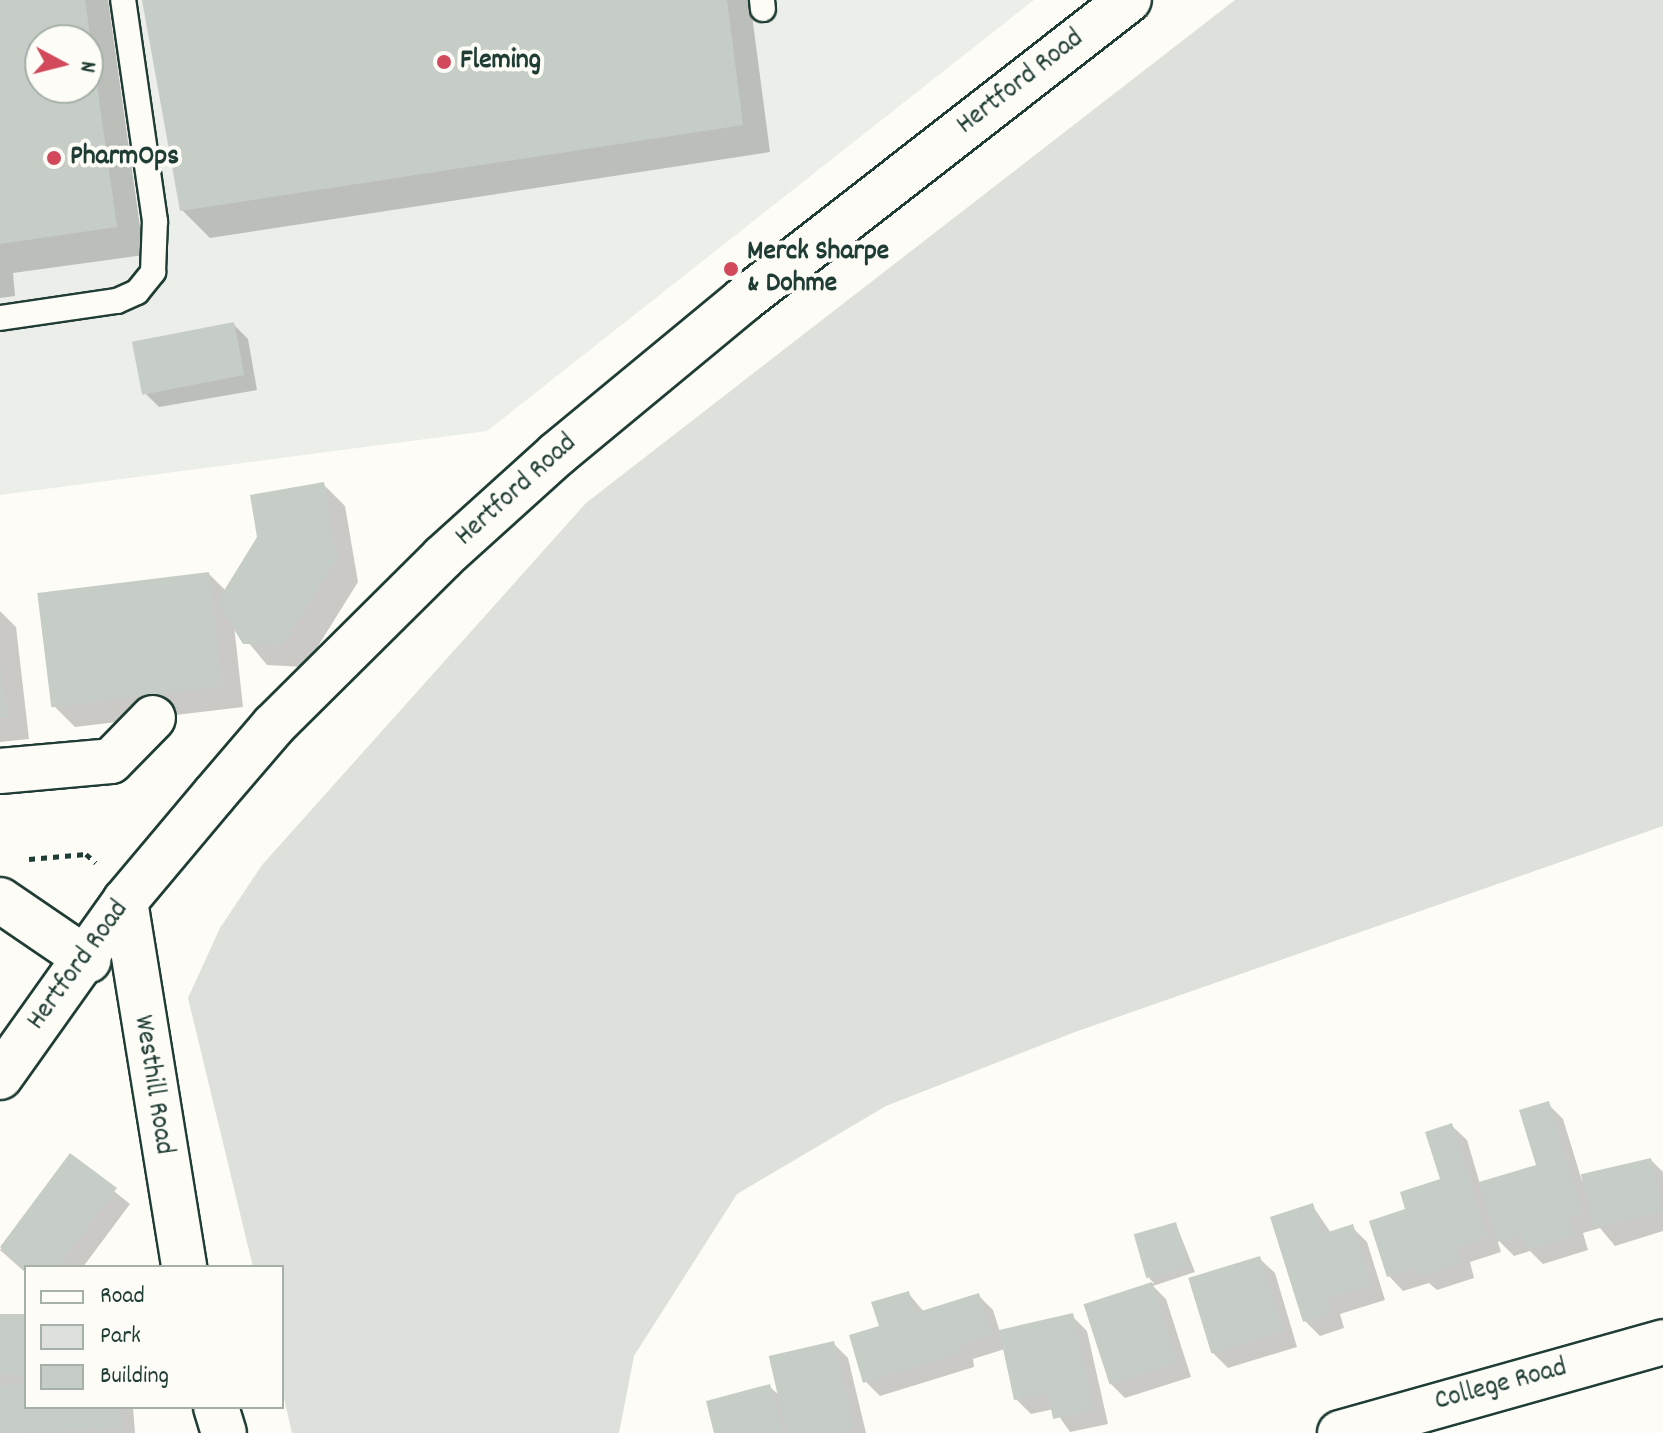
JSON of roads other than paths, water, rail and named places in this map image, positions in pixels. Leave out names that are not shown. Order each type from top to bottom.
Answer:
[{"type":"main road","name":"Hertford Road","points":[[0,1077],[88,960],[125,901],[274,725],[443,557],[557,454],[743,300],[1129,0]]},
{"type":"main road","points":[[0,771],[111,761],[153,718]]},
{"type":"main road","points":[[7,880],[88,960]]},
{"type":"main road","name":"Westhill Road","points":[[125,901],[154,1108],[184,1265]]},
{"type":"main road","name":"College Road","points":[[1340,1433],[1415,1422],[1663,1342]]},
{"type":"main road","points":[[217,1409],[224,1433]]},
{"type":"lane","points":[[0,318],[117,301],[137,292],[153,272],[155,221],[123,0]]},
{"type":"place","name":"Fleming","points":[[444,62]]},
{"type":"place","name":"PharmOps","points":[[54,158]]},
{"type":"place","name":"Merck Sharpe & Dohme","points":[[731,269]]}]
